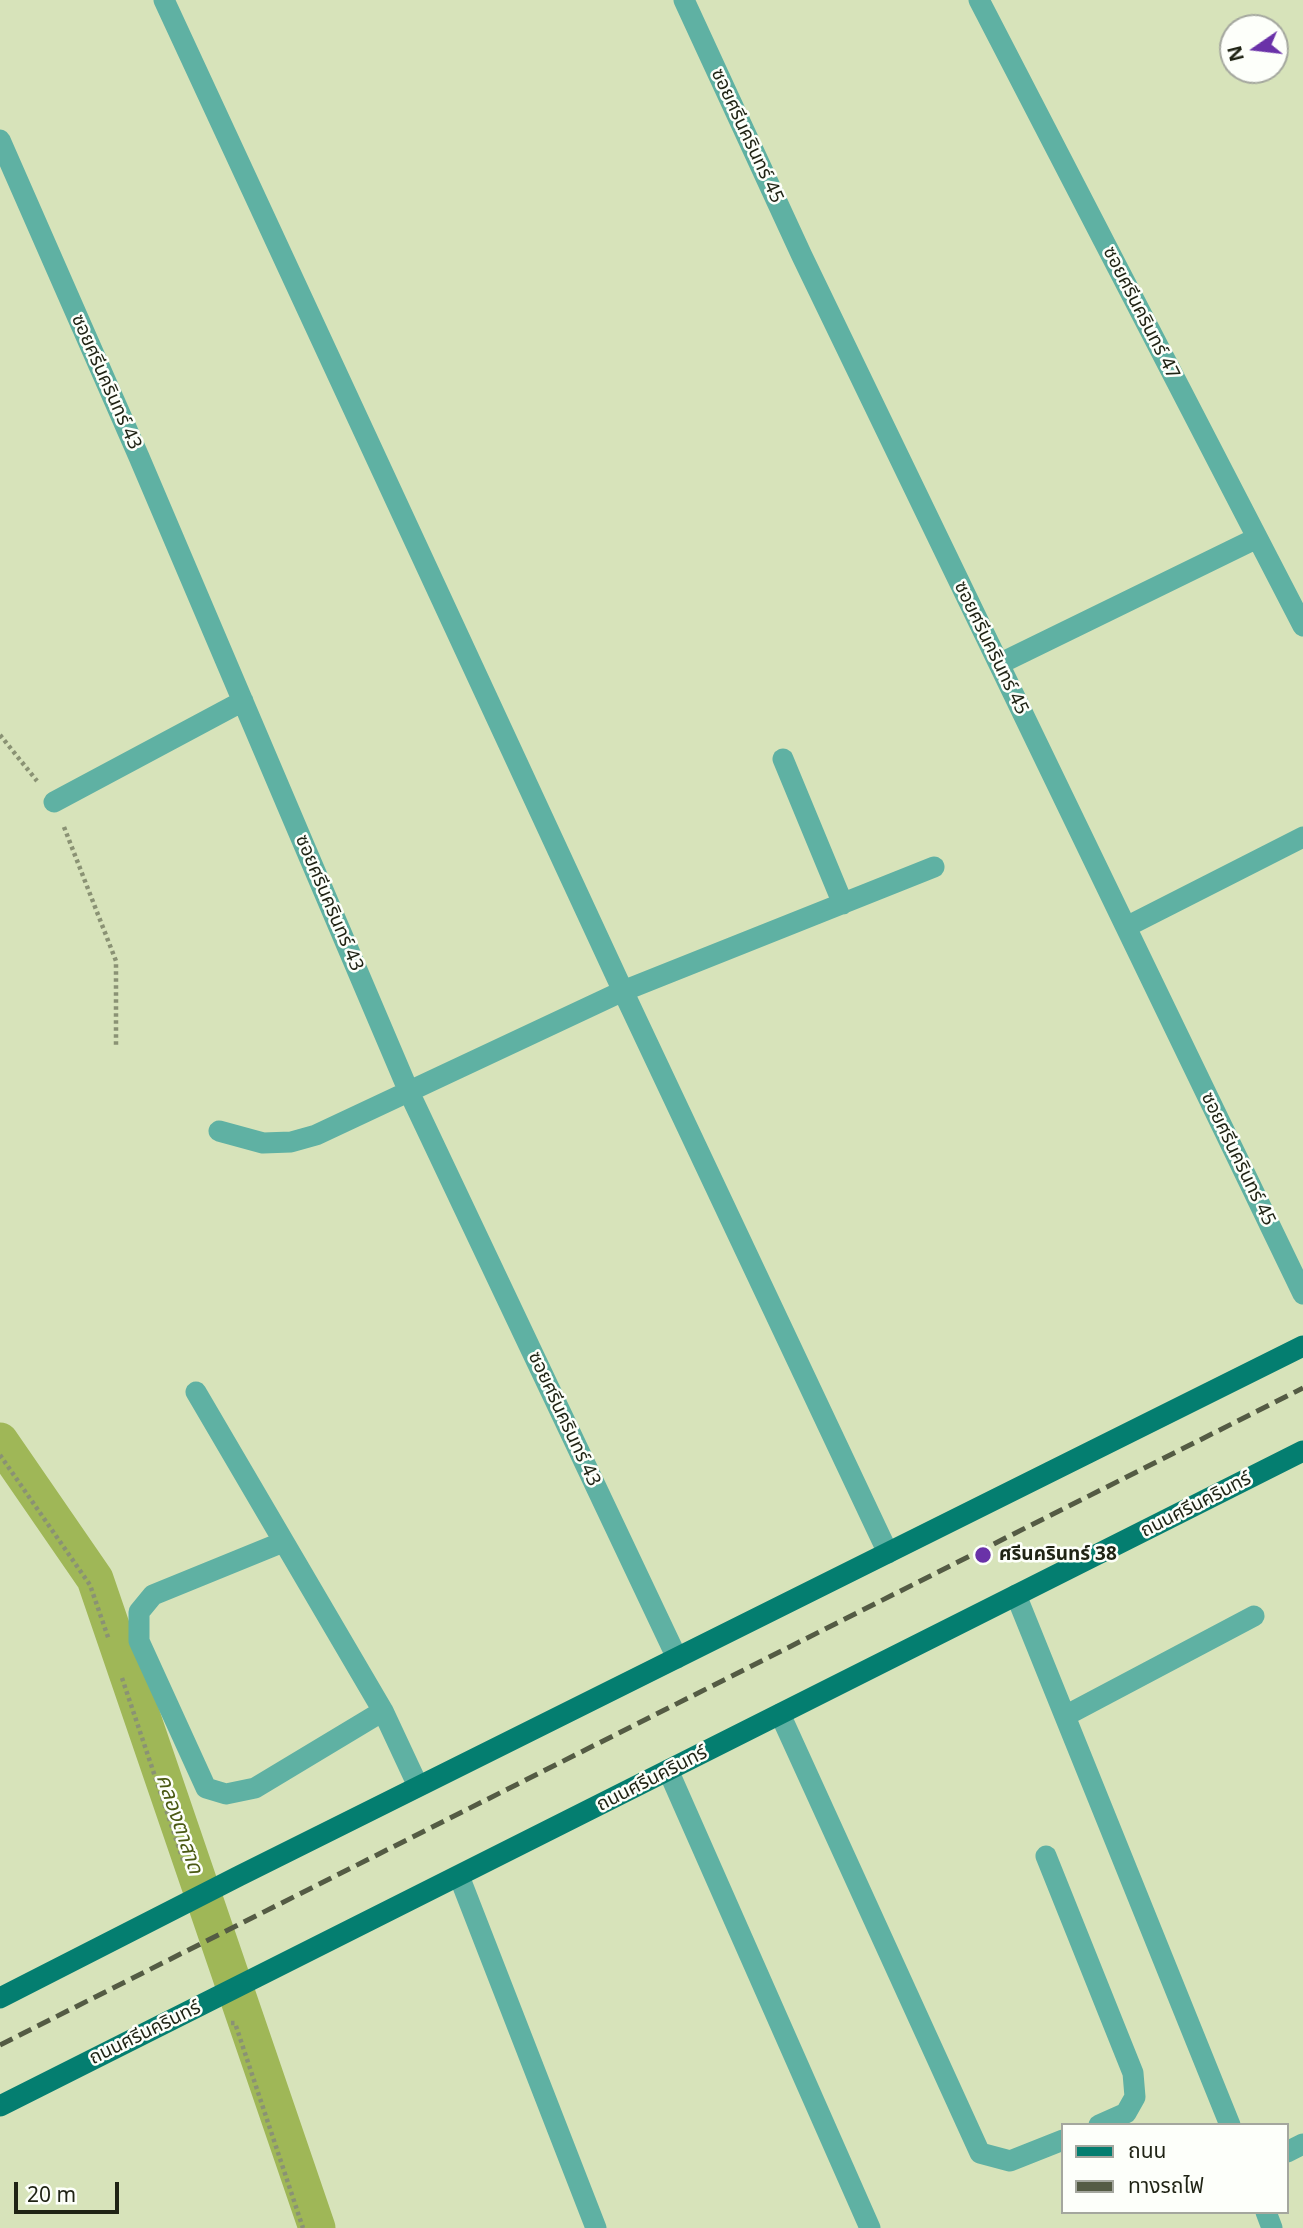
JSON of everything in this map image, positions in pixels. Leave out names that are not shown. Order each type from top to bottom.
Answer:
[{"type":"main road","points":[[0,1998],[418,1786],[1303,1346]]},
{"type":"main road","name":"ถนนศรีนครินทร์","points":[[0,2106],[1303,1451]]},
{"type":"street","points":[[164,0],[623,991],[888,1552]]},
{"type":"street","name":"ซอยศรีนครินทร์ 45","points":[[684,0],[802,256],[1303,1294]]},
{"type":"street","name":"ซอยศรีนครินทร์ 47","points":[[979,0],[1303,626]]},
{"type":"street","name":"ซอยศรีนครินทร์ 43","points":[[0,140],[409,1092],[677,1658]]},
{"type":"street","points":[[999,664],[1257,538]]},
{"type":"street","points":[[54,802],[243,701]]},
{"type":"street","points":[[783,759],[843,904]]},
{"type":"street","points":[[1126,927],[1303,837]]},
{"type":"street","points":[[219,1131],[263,1143],[291,1142],[316,1135],[623,991],[934,867]]},
{"type":"street","points":[[196,1392],[383,1711],[418,1786]]},
{"type":"street","points":[[283,1542],[153,1595],[139,1612],[139,1641],[206,1788],[226,1794],[255,1788],[383,1711]]},
{"type":"street","points":[[1016,1595],[1229,2123]]},
{"type":"street","points":[[1065,1716],[1254,1616]]},
{"type":"street","points":[[780,1714],[980,2153],[1010,2161],[1062,2140]]},
{"type":"street","points":[[668,1770],[870,2228]]},
{"type":"street","points":[[1046,1856],[1133,2073],[1135,2097],[1126,2113],[1104,2123]]},
{"type":"street","points":[[459,1876],[596,2228]]},
{"type":"path","points":[[0,735],[54,802],[116,961],[116,1048]]},
{"type":"path","points":[[0,1455],[90,1585],[112,1650]]},
{"type":"path","points":[[121,1676],[184,1863]]},
{"type":"path","points":[[179,2016],[235,2023],[303,2228]]},
{"type":"waterway","name":"คลองตาสาด","points":[[0,1441],[95,1579],[317,2228]]},
{"type":"railway","points":[[0,2045],[1303,1388]]},
{"type":"place","name":"ศรีนครินทร์ 38","points":[[983,1555]]}]
